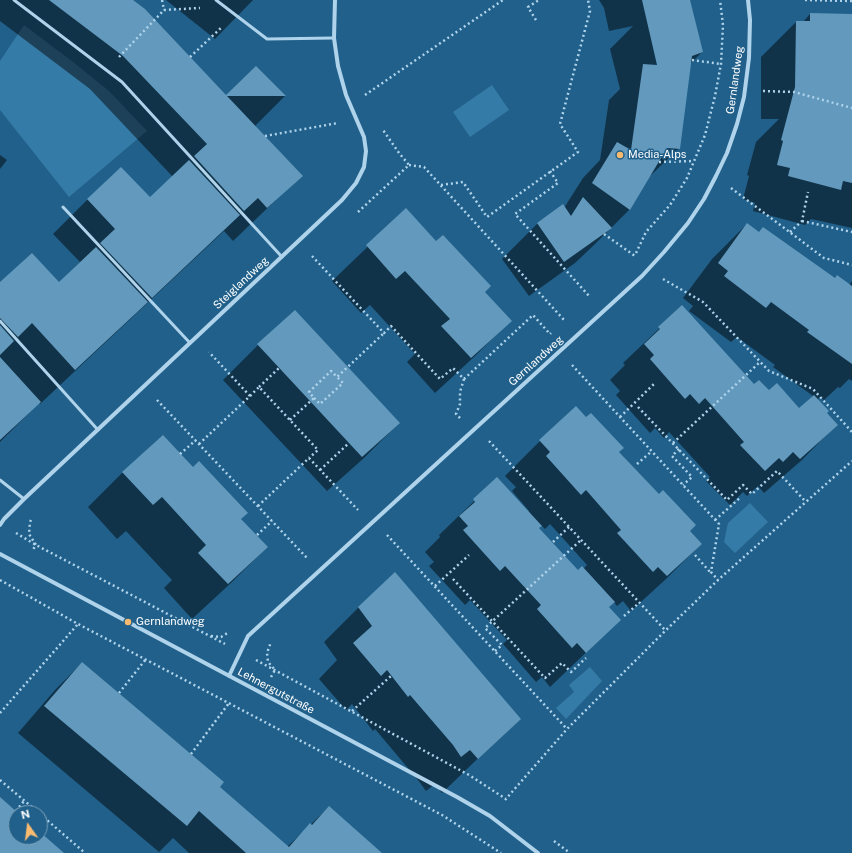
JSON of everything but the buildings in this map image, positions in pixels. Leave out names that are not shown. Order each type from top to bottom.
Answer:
[{"type":"street","name":"Steiglandweg","points":[[0,525],[4,518],[342,200],[356,182],[364,167],[366,151],[364,138],[346,95],[338,66],[334,38],[335,0]]},
{"type":"street","name":"Gernlandweg","points":[[230,676],[248,636],[642,276],[688,223],[704,199],[716,176],[727,153],[737,124],[744,97],[749,58],[750,20],[748,0]]},
{"type":"street","name":"Lehnergutstraße","points":[[0,554],[457,797],[490,816],[538,853]]},
{"type":"lane","points":[[14,0],[122,82],[282,257]]},
{"type":"lane","points":[[216,0],[267,39],[334,38]]},
{"type":"lane","points":[[64,207],[190,343]]},
{"type":"lane","points":[[0,321],[98,430]]},
{"type":"lane","points":[[0,480],[24,499]]},
{"type":"path","points":[[162,0],[164,10]]},
{"type":"path","points":[[364,95],[503,0]]},
{"type":"path","points":[[536,20],[528,7],[539,0]]},
{"type":"path","points":[[441,185],[463,182],[487,217],[578,152],[560,124],[590,11],[588,0]]},
{"type":"path","points":[[629,261],[635,256],[646,232],[670,205],[687,178],[705,135],[722,64],[723,25],[720,0]]},
{"type":"path","points":[[805,0],[852,1]]},
{"type":"path","points":[[106,70],[164,10],[225,6]]},
{"type":"path","points":[[190,57],[235,14]]},
{"type":"path","points":[[692,60],[722,64]]},
{"type":"path","points":[[763,91],[794,92],[852,108]]},
{"type":"path","points":[[265,136],[336,124],[355,117]]},
{"type":"path","points":[[659,162],[694,161]]},
{"type":"path","points":[[409,165],[424,167],[565,321]]},
{"type":"path","points":[[550,171],[558,183],[515,214],[590,297]]},
{"type":"path","points":[[731,188],[824,258],[852,265]]},
{"type":"path","points":[[790,232],[802,221],[808,192]]},
{"type":"path","points":[[802,221],[852,232]]},
{"type":"path","points":[[604,234],[635,256]]},
{"type":"path","points":[[312,256],[384,333]]},
{"type":"path","points":[[663,279],[702,302],[769,371],[813,389],[852,432]]},
{"type":"path","points":[[586,301],[596,292]]},
{"type":"path","points":[[472,431],[456,414],[460,404],[460,392],[464,379],[533,315],[550,334],[555,330]]},
{"type":"path","points":[[560,325],[570,316]]},
{"type":"path","points":[[337,377],[391,326],[440,380],[453,368],[464,379]]},
{"type":"path","points":[[209,352],[250,396]]},
{"type":"path","points":[[673,443],[760,362]]},
{"type":"path","points":[[571,364],[719,524],[711,572]]},
{"type":"path","points":[[199,444],[279,368]]},
{"type":"path","points":[[331,371],[343,383],[320,404],[314,398],[309,392],[331,371]]},
{"type":"path","points":[[620,417],[655,383]]},
{"type":"path","points":[[258,506],[318,450],[259,387]]},
{"type":"path","points":[[290,420],[314,398]]},
{"type":"path","points":[[157,400],[308,559]]},
{"type":"path","points":[[638,407],[727,500],[743,485],[752,494],[777,471],[806,502]]},
{"type":"path","points":[[180,454],[196,440]]},
{"type":"path","points":[[488,441],[666,630]]},
{"type":"path","points":[[320,470],[349,443]]},
{"type":"path","points":[[679,449],[672,456],[692,477],[683,485]]},
{"type":"path","points":[[637,464],[652,451]]},
{"type":"path","points":[[309,458],[359,511]]},
{"type":"path","points":[[490,816],[567,729],[666,630],[718,580],[852,461]]},
{"type":"path","points":[[715,520],[741,497]]},
{"type":"path","points":[[257,535],[272,521]]},
{"type":"path","points":[[553,542],[569,528]]},
{"type":"path","points":[[387,534],[567,729]]},
{"type":"path","points":[[495,651],[502,645],[485,628],[581,540]]},
{"type":"path","points":[[435,586],[469,555]]},
{"type":"path","points":[[695,555],[718,580]]},
{"type":"path","points":[[453,579],[545,678],[562,663],[570,672],[586,658]]},
{"type":"path","points":[[0,580],[78,624],[442,815],[501,853]]},
{"type":"path","points":[[624,616],[640,603]]},
{"type":"path","points":[[0,713],[78,624]]},
{"type":"path","points":[[119,693],[146,659]]},
{"type":"path","points":[[352,711],[391,676]]},
{"type":"path","points":[[191,754],[229,703]]},
{"type":"path","points":[[0,780],[29,805]]},
{"type":"path","points":[[20,805],[24,800]]},
{"type":"path","points":[[48,822],[85,853]]},
{"type":"shaded area","points":[[24,25],[109,91],[147,131],[69,197],[0,110],[0,61]]},
{"type":"shaded area","points":[[492,85],[509,110],[470,137],[453,112]]},
{"type":"shaded area","points":[[750,503],[768,522],[735,553],[724,542],[728,523]]},
{"type":"shaded area","points":[[590,667],[602,681],[566,719],[556,708],[574,692],[569,685]]},
{"type":"place","name":"Media-Alps","points":[[620,155]]},
{"type":"place","name":"Gernlandweg","points":[[128,622]]}]
